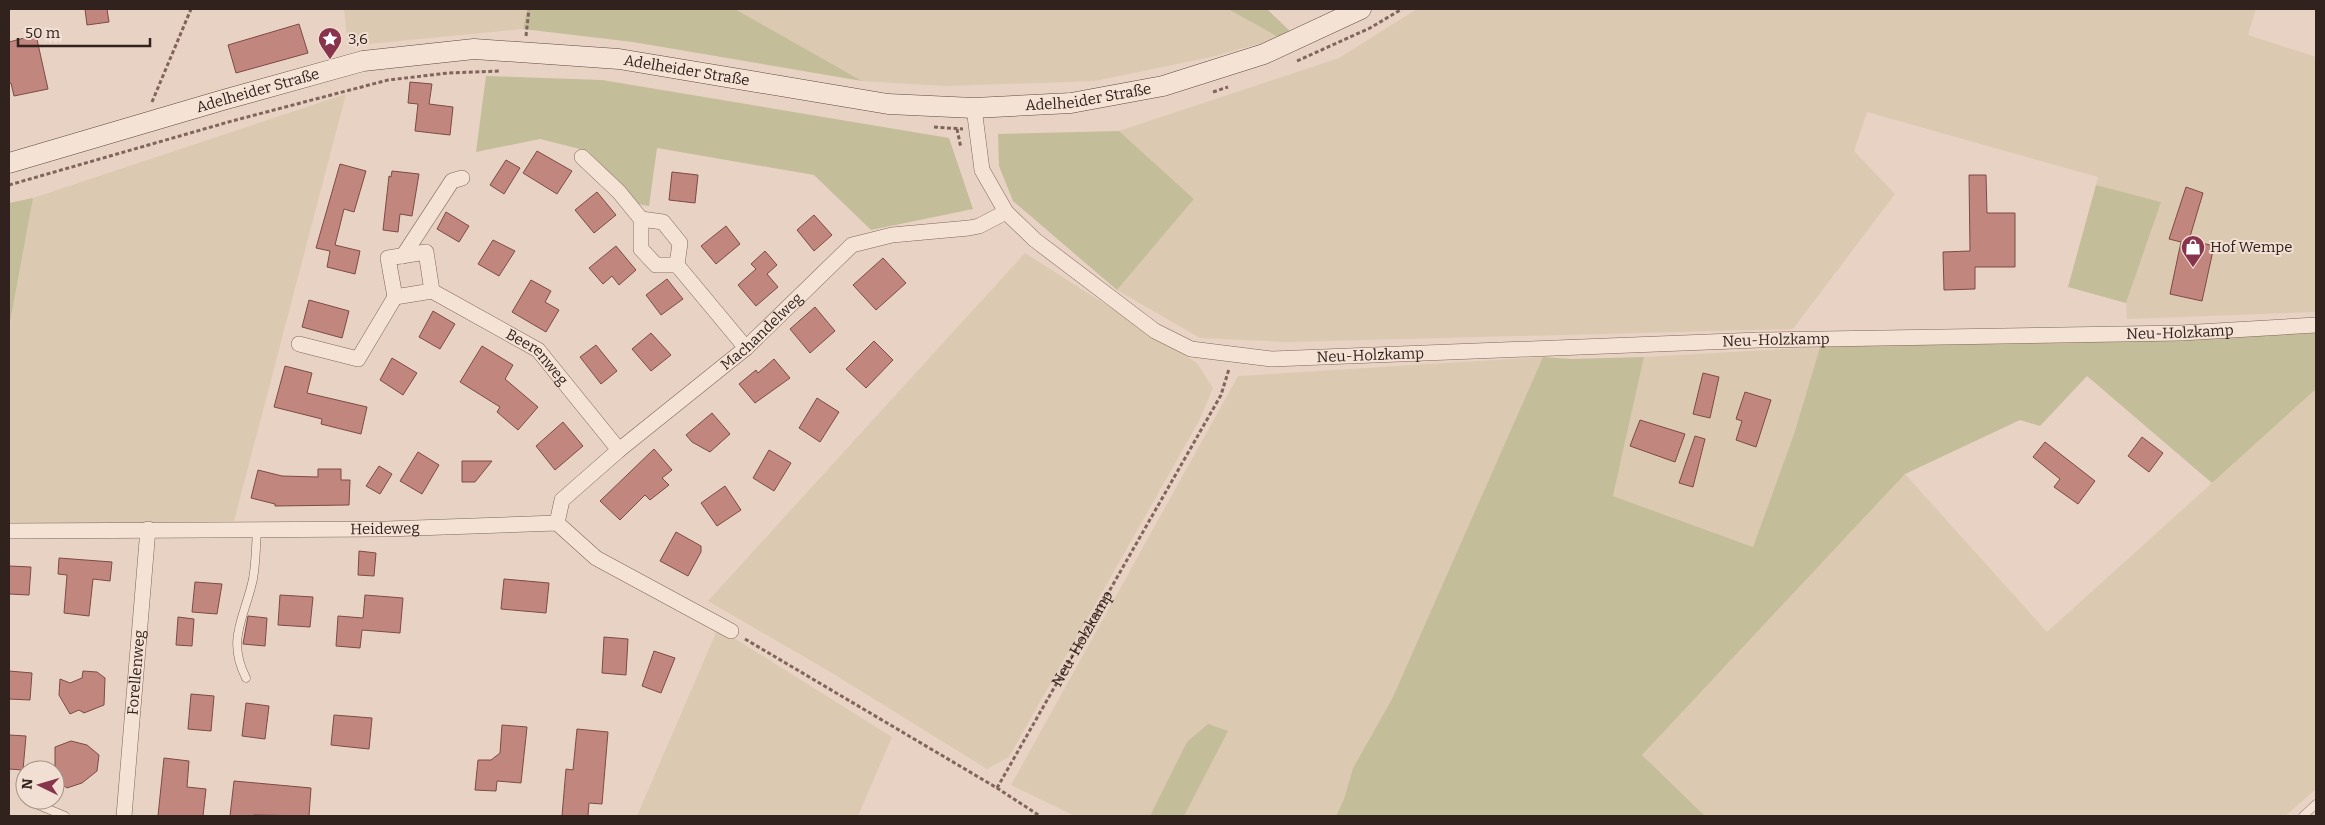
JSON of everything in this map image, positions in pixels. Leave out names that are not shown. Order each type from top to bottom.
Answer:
[{"type":"street","name":"Adelheider Straße","points":[[9,163],[363,61],[474,49],[619,59],[888,104],[974,108],[1071,103],[1163,86],[1264,54],[1361,9]]},
{"type":"street","name":"Neu-Holzkamp","points":[[974,108],[975,129],[982,170],[1006,212],[1036,240],[1155,332],[1191,349],[1272,358],[1750,340],[2180,333],[2316,325]]},
{"type":"street","points":[[582,157],[619,192],[641,219],[641,249],[656,264],[677,265]]},
{"type":"street","points":[[404,256],[452,181],[462,178]]},
{"type":"street","name":"Machandelweg","points":[[557,523],[562,500],[619,450],[746,348],[852,245],[892,235],[979,226],[1006,212]]},
{"type":"street","points":[[641,219],[663,222],[680,243],[677,265],[746,348]]},
{"type":"street","points":[[299,344],[358,360],[395,297],[388,258],[426,252],[432,291],[395,297]]},
{"type":"street","name":"Beerenweg","points":[[432,291],[538,350],[619,450]]},
{"type":"street","points":[[557,523],[596,558],[731,631]]},
{"type":"street","name":"Heideweg","points":[[9,530],[386,529],[557,523]]},
{"type":"street","name":"Forellenweg","points":[[124,816],[148,529]]},
{"type":"lane","points":[[246,678],[239,665],[236,650],[240,618],[253,576],[257,529]]},
{"type":"lane","points":[[2303,816],[2316,804]]},
{"type":"lane","points":[[50,810],[65,816]]},
{"type":"path","points":[[144,123],[191,9]]},
{"type":"path","points":[[524,52],[528,9]]},
{"type":"path","points":[[9,185],[232,121],[388,80],[502,71]]},
{"type":"path","points":[[930,126],[975,129]]},
{"type":"path","name":"Neu-Holzkamp","points":[[997,788],[1221,395],[1234,355]]},
{"type":"path","points":[[731,631],[997,788],[1040,816]]},
{"type":"shaded area","points":[[344,9],[527,9],[523,29],[348,46]]},
{"type":"shaded area","points":[[527,9],[735,9],[862,81],[633,42],[523,29]]},
{"type":"shaded area","points":[[735,9],[1228,9],[1280,38],[1211,57],[1095,81],[945,86],[862,81]]},
{"type":"shaded area","points":[[1228,9],[1267,9],[1293,34],[1280,38]]},
{"type":"shaded area","points":[[1417,9],[2256,9],[2248,35],[2316,57],[2316,312],[2127,319],[2126,303],[2160,202],[2096,185],[2098,177],[1867,112],[1854,151],[1895,194],[1793,329],[1288,342],[1200,338],[1117,290],[1194,199],[1119,131],[1339,58]]},
{"type":"shaded area","points":[[486,76],[602,80],[949,138],[973,209],[871,230],[814,175],[657,148],[649,206],[637,204],[588,151],[540,139],[476,152]]},
{"type":"shaded area","points":[[346,94],[234,521],[144,524],[9,523],[9,328],[33,198]]},
{"type":"shaded area","points":[[1119,131],[1194,199],[1117,290],[1013,201],[999,166],[998,134]]},
{"type":"shaded area","points":[[2096,185],[2161,202],[2126,303],[2068,287]]},
{"type":"shaded area","points":[[33,198],[9,328],[9,203]]},
{"type":"shaded area","points":[[1025,253],[1197,363],[1213,388],[1199,421],[1009,757],[987,769],[832,673],[708,601]]},
{"type":"shaded area","points":[[2316,333],[2316,389],[2212,483],[2087,376],[2040,426],[2020,420],[1905,474],[1642,755],[1705,816],[1336,816],[1344,799],[1353,768],[1392,699],[1543,357],[1571,359],[1644,357],[1613,496],[1753,547],[1794,434],[1820,347]]},
{"type":"shaded area","points":[[1820,347],[1794,434],[1753,547],[1613,496],[1644,357]]},
{"type":"shaded area","points":[[1543,357],[1392,699],[1353,768],[1344,799],[1336,816],[1075,816],[1011,785],[1238,376]]},
{"type":"shaded area","points":[[2316,389],[2316,789],[2285,816],[1705,816],[1642,755],[1905,474],[2047,632]]},
{"type":"shaded area","points":[[718,628],[892,737],[858,816],[637,816]]},
{"type":"shaded area","points":[[1208,724],[1228,731],[1184,816],[1150,816],[1187,742]]},
{"type":"building","points":[[85,9],[107,9],[109,22],[87,25]]},
{"type":"building","points":[[299,24],[308,53],[236,73],[228,45]]},
{"type":"building","points":[[36,35],[48,89],[14,96],[11,83],[9,84],[9,42]]},
{"type":"building","points":[[410,82],[432,84],[429,104],[453,107],[450,135],[415,131],[418,104],[408,103]]},
{"type":"building","points":[[537,151],[572,171],[557,194],[523,173]]},
{"type":"building","points":[[506,160],[520,168],[504,194],[490,185]]},
{"type":"building","points":[[340,164],[366,171],[354,212],[344,209],[335,245],[360,251],[355,274],[327,267],[330,251],[316,248]]},
{"type":"building","points":[[392,171],[419,174],[412,216],[400,214],[398,232],[383,230],[389,176],[391,177]]},
{"type":"building","points":[[672,172],[698,175],[695,203],[669,200]]},
{"type":"building","points":[[1969,175],[1986,175],[1987,213],[2015,213],[2015,267],[1975,267],[1975,289],[1944,290],[1943,252],[1970,251]]},
{"type":"building","points":[[2186,187],[2203,193],[2189,240],[2214,246],[2202,301],[2170,294],[2181,242],[2169,239]]},
{"type":"building","points":[[597,192],[616,215],[594,233],[575,210]]},
{"type":"building","points":[[446,212],[469,226],[459,242],[437,229]]},
{"type":"building","points":[[814,215],[832,235],[814,251],[797,230]]},
{"type":"building","points":[[726,226],[740,244],[716,264],[701,246]]},
{"type":"building","points":[[493,240],[515,251],[499,276],[478,264]]},
{"type":"building","points":[[616,246],[636,270],[619,285],[612,276],[603,284],[589,268]]},
{"type":"building","points":[[765,251],[777,265],[767,274],[778,287],[756,306],[738,285],[756,269],[751,264]]},
{"type":"building","points":[[883,258],[906,283],[876,310],[853,285]]},
{"type":"building","points":[[667,279],[683,299],[661,315],[646,295]]},
{"type":"building","points":[[531,280],[551,291],[545,302],[559,310],[546,332],[512,312]]},
{"type":"building","points":[[309,300],[349,311],[342,338],[302,327]]},
{"type":"building","points":[[815,307],[835,331],[810,353],[790,329]]},
{"type":"building","points":[[433,311],[455,324],[440,349],[419,337]]},
{"type":"building","points":[[651,333],[671,355],[651,371],[632,349]]},
{"type":"building","points":[[874,341],[893,360],[866,388],[846,369]]},
{"type":"building","points":[[596,345],[617,371],[601,384],[580,357]]},
{"type":"building","points":[[482,346],[513,365],[505,379],[538,407],[518,430],[497,412],[500,407],[460,382]]},
{"type":"building","points":[[392,358],[417,373],[403,395],[380,380]]},
{"type":"building","points":[[774,359],[790,378],[755,403],[739,384],[756,370],[758,373]]},
{"type":"building","points":[[285,366],[312,373],[307,393],[367,407],[361,434],[321,424],[322,419],[274,407]]},
{"type":"building","points":[[1703,373],[1719,377],[1710,418],[1693,414]]},
{"type":"building","points":[[1745,392],[1771,400],[1756,447],[1736,440],[1742,421],[1736,419]]},
{"type":"building","points":[[817,398],[839,412],[820,442],[799,428]]},
{"type":"building","points":[[712,413],[730,434],[710,452],[692,442],[686,435]]},
{"type":"building","points":[[1640,420],[1685,434],[1675,462],[1630,446]]},
{"type":"building","points":[[563,422],[583,446],[555,470],[536,446]]},
{"type":"building","points":[[1695,436],[1705,439],[1693,487],[1679,483]]},
{"type":"building","points":[[2142,437],[2163,453],[2149,472],[2128,456]]},
{"type":"building","points":[[2045,442],[2095,481],[2078,504],[2054,487],[2060,479],[2033,457]]},
{"type":"building","points":[[654,449],[672,470],[662,478],[669,485],[650,500],[645,495],[620,520],[600,501]]},
{"type":"building","points":[[769,450],[791,463],[774,491],[753,478]]},
{"type":"building","points":[[418,452],[439,465],[422,494],[400,481]]},
{"type":"building","points":[[462,461],[492,461],[475,482],[462,482]]},
{"type":"building","points":[[379,466],[392,474],[380,494],[366,486]]},
{"type":"building","points":[[318,469],[341,469],[341,480],[350,480],[349,505],[275,506],[275,504],[251,498],[258,470],[282,476],[318,477]]},
{"type":"building","points":[[725,486],[741,510],[717,526],[701,503]]},
{"type":"building","points":[[676,532],[701,546],[701,552],[688,576],[660,561]]},
{"type":"building","points":[[359,551],[376,553],[374,576],[358,575]]},
{"type":"building","points":[[59,558],[112,562],[110,581],[93,579],[89,616],[64,613],[67,575],[58,574]]},
{"type":"building","points":[[9,566],[31,567],[29,595],[9,594]]},
{"type":"building","points":[[504,579],[549,583],[546,613],[501,609]]},
{"type":"building","points":[[195,582],[222,584],[217,614],[192,612]]},
{"type":"building","points":[[280,595],[313,597],[310,627],[278,625]]},
{"type":"building","points":[[365,595],[403,598],[400,633],[362,630],[360,648],[336,646],[338,616],[363,618]]},
{"type":"building","points":[[248,616],[267,618],[265,646],[243,644]]},
{"type":"building","points":[[178,617],[194,619],[192,646],[176,645]]},
{"type":"building","points":[[604,637],[628,639],[626,675],[602,673]]},
{"type":"building","points":[[654,651],[675,658],[661,693],[642,686]]},
{"type":"building","points":[[9,671],[32,673],[30,700],[9,699]]},
{"type":"building","points":[[83,671],[97,672],[105,678],[104,705],[84,713],[79,710],[70,714],[59,695],[60,679],[70,683],[82,678]]},
{"type":"building","points":[[191,694],[214,696],[211,731],[188,729]]},
{"type":"building","points":[[246,703],[269,706],[265,739],[242,736]]},
{"type":"building","points":[[334,715],[372,718],[369,749],[331,745]]},
{"type":"building","points":[[502,725],[527,727],[521,783],[497,781],[496,791],[475,790],[478,760],[491,760],[500,753]]},
{"type":"building","points":[[577,729],[608,732],[602,804],[589,803],[588,816],[562,816],[566,769],[573,770]]},
{"type":"building","points":[[9,735],[26,736],[24,760],[15,760],[15,769],[9,769]]},
{"type":"building","points":[[71,741],[87,745],[99,755],[97,771],[82,783],[67,788],[65,786],[65,760],[55,760],[55,747]]},
{"type":"building","points":[[164,758],[189,761],[187,787],[206,789],[203,816],[158,816]]},
{"type":"building","points":[[234,781],[311,788],[309,816],[230,816]]},
{"type":"place","name":"3,6","points":[[330,60]]},
{"type":"place","name":"Hof Wempe","points":[[2193,268]]}]
